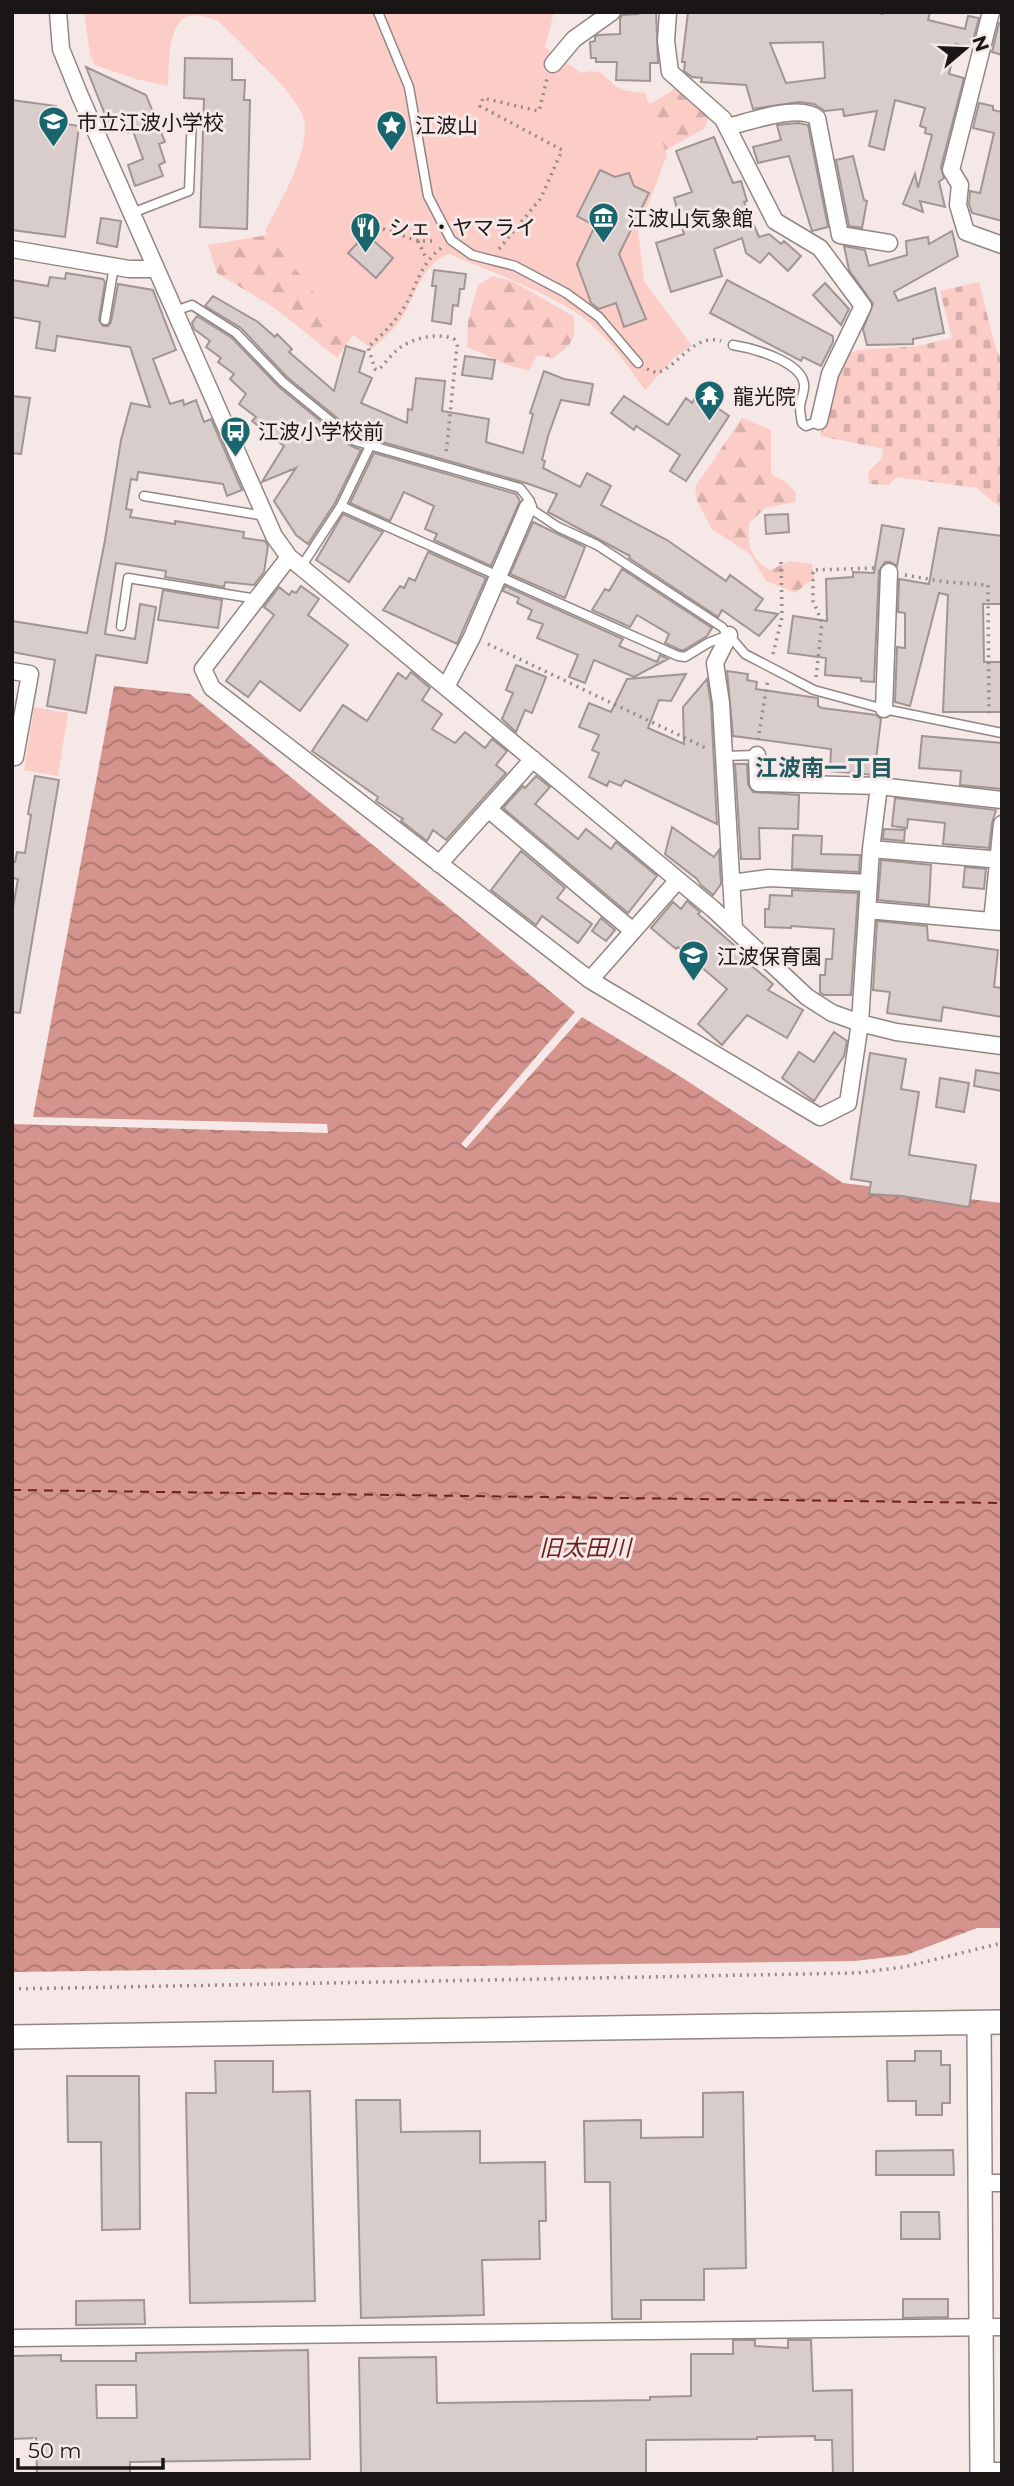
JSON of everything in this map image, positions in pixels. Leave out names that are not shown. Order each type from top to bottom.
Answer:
[{"type":"street","points":[[58,12],[61,49],[155,270],[274,536],[295,562],[678,880],[807,997],[832,1013],[860,1023],[896,1032],[1002,1046]]},
{"type":"street","points":[[553,64],[574,39],[611,12]]},
{"type":"street","points":[[668,12],[666,41],[670,72],[723,119],[775,221],[820,248],[863,306],[830,374],[819,421]]},
{"type":"street","points":[[991,12],[951,170],[960,185],[958,205],[966,232],[1002,244]]},
{"type":"street","points":[[727,127],[798,111],[817,117],[840,235],[889,243]]},
{"type":"street","points":[[12,249],[155,270]]},
{"type":"street","points":[[446,687],[472,637],[528,507]]},
{"type":"street","points":[[295,562],[257,599],[203,669],[212,688],[590,980],[820,1117],[848,1103],[860,1023],[871,849],[879,786]]},
{"type":"street","points":[[884,709],[889,572]]},
{"type":"street","points":[[729,635],[715,663],[721,703],[734,929]]},
{"type":"street","points":[[12,671],[30,674],[13,762]]},
{"type":"street","points":[[757,754],[758,782],[879,786],[1002,800]]},
{"type":"street","points":[[439,864],[533,759]]},
{"type":"street","points":[[488,809],[634,931]]},
{"type":"street","points":[[867,910],[997,921],[1002,824]]},
{"type":"street","points":[[871,849],[1000,860]]},
{"type":"street","points":[[731,883],[769,878],[869,883]]},
{"type":"street","points":[[590,980],[678,880]]},
{"type":"street","points":[[12,2037],[990,2022],[989,2472]]},
{"type":"street","points":[[12,2339],[991,2327]]},
{"type":"lane","points":[[378,12],[409,87],[428,196],[451,240],[472,255],[515,266],[566,293],[599,317],[638,363]]},
{"type":"lane","points":[[132,213],[189,191],[192,116]]},
{"type":"lane","points":[[106,320],[114,266]]},
{"type":"lane","points":[[175,311],[192,305],[236,333],[283,383],[355,441],[520,488],[530,501],[528,507],[558,527],[597,545],[722,627],[745,654],[814,690],[884,709],[1002,733]]},
{"type":"lane","points":[[733,345],[752,348],[793,367],[799,373],[804,386],[800,407],[802,423],[806,426],[819,421]]},
{"type":"lane","points":[[295,562],[341,506],[370,446]]},
{"type":"lane","points":[[144,496],[265,516]]},
{"type":"lane","points":[[341,506],[678,656],[685,657],[708,643],[729,635]]},
{"type":"lane","points":[[121,626],[128,578],[257,599]]},
{"type":"lane","points":[[724,755],[757,754]]},
{"type":"path","points":[[472,255],[486,255],[499,249],[541,198],[562,150],[480,106],[484,98],[539,111],[543,89],[553,64]]},
{"type":"path","points":[[383,229],[418,242],[434,240]]},
{"type":"path","points":[[418,242],[427,260]]},
{"type":"path","points":[[445,465],[457,346],[454,339],[447,336],[412,341],[396,350],[378,370],[374,369],[368,346],[380,337],[402,309],[427,260],[446,244]]},
{"type":"path","points":[[638,363],[657,373],[668,369],[698,342],[708,338],[733,345]]},
{"type":"path","points":[[757,754],[770,667],[782,617],[780,559]]},
{"type":"path","points":[[472,637],[724,755]]},
{"type":"path","points":[[12,1989],[856,1973],[904,1967],[1002,1943]]},
{"type":"green space","points":[[84,12],[554,12],[545,47],[581,73],[596,71],[622,89],[645,93],[667,155],[638,231],[644,281],[692,346],[675,357],[645,390],[608,341],[581,316],[534,290],[449,254],[440,258],[426,272],[400,321],[372,349],[339,324],[265,231],[297,166],[304,139],[302,115],[282,86],[217,20],[199,16],[189,16],[182,20],[173,36],[168,86],[136,79],[95,65],[90,55]]},
{"type":"green space","points":[[220,12],[273,12],[283,31],[311,35],[344,64],[355,97],[356,130],[324,169],[313,216],[344,264],[374,290],[400,258],[377,224],[385,97],[362,35],[349,12],[366,12],[389,71],[404,188],[417,219],[417,246],[401,274],[370,310],[337,358],[276,309],[217,273],[208,245],[268,235],[285,212],[302,155],[307,122],[291,94],[241,43]]},
{"type":"green space","points":[[677,87],[709,116],[704,129],[666,150],[549,105],[653,103]]},
{"type":"green space","points":[[493,276],[514,282],[573,316],[574,331],[569,345],[553,358],[537,355],[529,370],[506,364],[467,347],[468,321],[478,285]]},
{"type":"green space","points":[[979,282],[995,346],[1002,362],[1002,509],[977,488],[896,477],[889,485],[869,484],[868,472],[881,459],[884,449],[820,436],[836,372],[848,354],[858,350],[918,346],[952,338],[940,291]]},
{"type":"green space","points":[[742,418],[771,430],[771,474],[787,483],[796,493],[795,502],[765,508],[749,523],[749,544],[754,556],[763,566],[770,570],[790,561],[812,564],[814,578],[795,593],[766,581],[750,554],[712,529],[697,501],[695,487]]},
{"type":"green space","points":[[34,707],[68,713],[58,776],[24,770]]},
{"type":"water","name":"旧太田川","points":[[114,686],[190,694],[575,1012],[461,1144],[466,1148],[582,1017],[678,1075],[843,1183],[1002,1203],[1002,1928],[977,1928],[906,1955],[855,1961],[12,1972],[12,1124],[328,1133],[327,1124],[33,1117]]},
{"type":"building","points":[[656,12],[658,63],[650,63],[650,81],[616,80],[617,62],[596,62],[596,58],[591,58],[590,42],[595,41],[598,35],[620,34],[622,15]]},
{"type":"building","points":[[688,12],[930,12],[928,20],[965,29],[968,16],[979,18],[971,48],[956,44],[949,74],[964,78],[941,167],[944,178],[939,182],[945,207],[920,201],[923,212],[903,204],[915,174],[918,188],[932,135],[925,133],[926,128],[920,126],[925,108],[895,100],[884,150],[869,146],[877,111],[844,116],[843,109],[825,111],[814,104],[799,102],[753,109],[746,85],[701,82],[702,78],[692,77],[684,71],[685,62],[682,62]],"holes":[[[823,42],[825,78],[786,83],[770,43]]]},
{"type":"building","points":[[999,23],[1002,24],[1002,55],[992,52]]},
{"type":"building","points":[[185,58],[232,59],[232,80],[245,80],[244,100],[250,100],[247,229],[200,227],[204,99],[184,98]]},
{"type":"building","points":[[86,67],[146,95],[165,142],[159,144],[165,162],[159,165],[163,176],[135,186],[128,165],[143,159],[133,131],[128,133],[122,117],[108,122]]},
{"type":"building","points":[[12,100],[56,106],[54,122],[79,126],[65,237],[12,230]]},
{"type":"building","points":[[979,103],[993,106],[993,110],[1002,112],[1002,221],[972,213],[969,204],[970,191],[980,193],[994,133],[973,128]]},
{"type":"building","points":[[777,125],[808,125],[828,227],[812,231],[789,156],[758,163],[753,147],[781,140]]},
{"type":"building","points":[[714,137],[733,183],[741,181],[747,201],[744,202],[759,237],[769,234],[781,244],[784,241],[801,256],[788,271],[769,253],[760,263],[746,253],[742,238],[714,249],[722,276],[671,292],[656,243],[684,234],[674,198],[692,192],[676,151]]},
{"type":"building","points":[[853,156],[864,200],[867,201],[862,228],[849,226],[836,160]]},
{"type":"building","points":[[600,170],[615,177],[629,173],[634,186],[649,193],[619,254],[646,319],[624,327],[616,303],[599,309],[591,303],[577,264],[595,226],[577,216]]},
{"type":"building","points":[[101,218],[121,221],[117,247],[97,243]]},
{"type":"building","points":[[952,231],[958,256],[894,292],[898,301],[935,288],[944,333],[913,339],[913,344],[867,345],[863,329],[873,304],[849,270],[844,246],[865,250],[869,266],[907,255],[906,241],[928,237],[929,244]]},
{"type":"building","points":[[366,234],[393,258],[376,278],[348,253]]},
{"type":"building","points":[[434,270],[466,274],[464,289],[460,289],[458,306],[453,305],[451,324],[432,321],[436,286],[432,286]]},
{"type":"building","points":[[66,273],[103,279],[105,282],[99,320],[103,326],[108,326],[111,322],[118,284],[153,290],[176,350],[153,359],[170,404],[183,400],[184,405],[196,400],[204,422],[211,419],[242,490],[227,496],[223,484],[138,472],[137,480],[131,479],[126,509],[132,510],[130,517],[244,532],[243,538],[265,541],[268,546],[264,572],[254,585],[225,582],[224,587],[165,577],[166,571],[116,563],[105,634],[135,639],[140,604],[156,607],[147,663],[96,655],[86,713],[47,706],[55,660],[12,652],[12,621],[87,633],[121,440],[131,403],[150,407],[130,347],[57,336],[55,351],[36,348],[40,322],[12,317],[12,280],[48,286],[50,277],[65,279]]},
{"type":"building","points":[[727,280],[833,336],[833,342],[821,366],[803,357],[801,361],[710,313]]},
{"type":"building","points":[[825,283],[849,309],[841,325],[813,295]]},
{"type":"building","points":[[213,296],[258,322],[275,337],[277,334],[292,349],[289,352],[334,391],[346,346],[365,352],[359,372],[372,378],[361,403],[407,423],[408,409],[412,410],[416,378],[445,381],[442,411],[489,419],[486,442],[523,453],[533,414],[530,413],[544,371],[564,379],[593,384],[589,405],[561,400],[548,436],[542,460],[545,461],[543,468],[580,487],[587,473],[611,486],[601,505],[667,540],[726,581],[730,575],[763,599],[755,610],[778,614],[759,636],[722,610],[718,617],[629,558],[630,556],[548,512],[557,494],[358,435],[287,377],[241,328],[205,306]]},
{"type":"building","points":[[197,316],[232,338],[279,387],[351,446],[361,450],[335,503],[308,544],[296,535],[274,501],[296,468],[262,482],[284,446],[252,421],[256,417],[239,404],[246,394],[230,379],[234,374],[218,362],[221,358],[206,347],[210,341],[194,329],[192,323]]},
{"type":"building","points":[[465,356],[495,360],[492,379],[462,375]]},
{"type":"building","points":[[698,394],[729,416],[686,481],[670,471],[680,455],[636,426],[634,430],[611,413],[624,396],[668,425],[686,398],[692,403]]},
{"type":"building","points":[[12,396],[30,398],[21,454],[12,453]]},
{"type":"building","points":[[374,453],[516,494],[520,501],[491,566],[434,540],[437,534],[425,529],[434,506],[404,492],[390,521],[350,503]]},
{"type":"building","points":[[343,514],[383,532],[349,582],[316,560]]},
{"type":"building","points":[[788,514],[789,532],[766,534],[765,515]]},
{"type":"building","points":[[533,522],[585,547],[565,598],[510,574]]},
{"type":"building","points":[[882,525],[904,529],[897,566],[885,562],[879,571],[874,682],[861,681],[861,678],[825,675],[826,658],[788,653],[793,616],[827,621],[826,579],[853,577],[853,572],[874,573]]},
{"type":"building","points":[[939,528],[1002,536],[1002,604],[983,604],[984,662],[1002,662],[1002,712],[943,712],[948,595],[939,593],[910,706],[895,702],[897,647],[905,648],[905,613],[898,612],[899,579],[929,584]]},
{"type":"building","points":[[428,552],[486,578],[457,644],[383,610],[400,586],[404,588],[409,578],[415,581]]},
{"type":"building","points":[[622,569],[712,628],[707,636],[680,650],[665,643],[669,634],[637,615],[630,627],[592,610],[605,589],[609,591]]},
{"type":"building","points":[[301,586],[319,599],[308,615],[348,645],[300,711],[260,681],[248,697],[226,681],[274,615],[264,607],[279,587],[289,595],[292,591],[296,593]]},
{"type":"building","points":[[505,586],[623,639],[619,646],[657,662],[660,655],[668,659],[634,677],[594,660],[585,683],[569,677],[578,655],[537,638],[543,624],[528,619],[532,610],[517,603],[519,598],[503,591]]},
{"type":"building","points":[[163,590],[222,600],[218,628],[158,620]]},
{"type":"building","points":[[516,665],[546,677],[532,713],[525,710],[516,732],[502,719],[513,693],[506,690]]},
{"type":"building","points":[[727,671],[748,674],[747,680],[757,682],[756,689],[818,698],[818,706],[822,708],[876,715],[881,719],[874,775],[830,771],[831,749],[733,736]]},
{"type":"building","points":[[411,672],[430,688],[422,700],[442,714],[432,729],[455,743],[465,732],[485,748],[492,739],[507,751],[496,765],[506,773],[446,840],[433,830],[427,841],[401,821],[403,819],[376,801],[378,797],[312,751],[343,705],[367,721],[398,673],[406,679]]},
{"type":"building","points":[[686,674],[671,701],[659,700],[648,728],[684,744],[683,707],[707,679],[711,704],[717,824],[625,780],[621,786],[609,781],[607,786],[589,777],[599,753],[592,750],[599,735],[579,727],[589,703],[611,712],[627,679]]},
{"type":"building","points":[[922,736],[1002,743],[1002,789],[960,785],[961,771],[919,768]]},
{"type":"building","points":[[735,764],[747,764],[748,784],[753,792],[799,795],[798,829],[759,828],[760,859],[741,859]]},
{"type":"building","points":[[35,776],[59,780],[20,1013],[12,1012],[12,913],[18,879],[12,878],[12,862],[15,862],[17,852],[25,853]]},
{"type":"building","points":[[536,776],[550,787],[535,804],[578,839],[586,829],[611,849],[616,842],[657,876],[628,913],[503,808]]},
{"type":"building","points":[[895,798],[996,810],[989,848],[943,844],[945,823],[908,819],[907,828],[892,826]]},
{"type":"building","points":[[672,827],[714,857],[719,850],[721,884],[713,895],[665,854]]},
{"type":"building","points":[[884,829],[905,830],[904,841],[883,839]]},
{"type":"building","points":[[793,835],[822,836],[821,854],[860,855],[859,872],[792,869]]},
{"type":"building","points":[[521,851],[565,888],[557,898],[592,924],[578,943],[542,916],[536,925],[491,890]]},
{"type":"building","points":[[881,860],[931,865],[929,905],[878,900]]},
{"type":"building","points":[[965,867],[986,869],[984,889],[963,887]]},
{"type":"building","points":[[792,890],[858,893],[851,995],[820,993],[820,975],[825,975],[826,959],[832,959],[834,929],[765,927],[765,909],[769,909],[770,895],[792,896]]},
{"type":"building","points":[[687,901],[700,912],[698,914],[756,964],[753,967],[773,984],[768,990],[803,1010],[787,1038],[747,1015],[722,1045],[698,1024],[727,989],[651,928],[673,902],[681,909]]},
{"type":"building","points":[[601,918],[615,930],[606,941],[592,931]]},
{"type":"building","points":[[877,921],[927,926],[928,940],[998,950],[994,987],[1002,988],[1002,1017],[943,1007],[941,1021],[887,1013],[890,992],[873,990]]},
{"type":"building","points":[[834,1032],[847,1041],[844,1056],[814,1101],[782,1078],[799,1052],[814,1062]]},
{"type":"building","points":[[870,1053],[906,1059],[901,1089],[919,1092],[909,1155],[976,1165],[969,1207],[902,1196],[869,1194],[871,1182],[851,1179]]},
{"type":"building","points":[[976,1070],[1002,1074],[1002,1091],[974,1086]]},
{"type":"building","points":[[940,1078],[969,1083],[964,1112],[936,1107]]},
{"type":"building","points":[[915,2051],[941,2051],[941,2065],[950,2065],[950,2103],[942,2103],[942,2115],[916,2115],[916,2101],[888,2101],[887,2061],[915,2061]]},
{"type":"building","points":[[215,2061],[273,2061],[273,2092],[310,2091],[315,2301],[190,2303],[186,2093],[216,2093]]},
{"type":"building","points":[[67,2076],[139,2076],[140,2229],[102,2230],[101,2142],[68,2142]]},
{"type":"building","points":[[743,2092],[746,2268],[704,2269],[704,2300],[641,2300],[641,2319],[612,2319],[610,2182],[585,2182],[584,2121],[641,2120],[641,2138],[703,2137],[703,2093]]},
{"type":"building","points":[[356,2100],[400,2100],[401,2132],[480,2131],[480,2163],[545,2162],[546,2221],[539,2221],[540,2259],[482,2260],[484,2315],[361,2318]]},
{"type":"building","points":[[953,2150],[954,2175],[876,2175],[876,2151]]},
{"type":"building","points":[[901,2212],[939,2212],[940,2239],[901,2239]]},
{"type":"building","points":[[903,2299],[948,2299],[948,2317],[903,2318]]},
{"type":"building","points":[[144,2300],[145,2324],[76,2325],[76,2301]]},
{"type":"building","points":[[733,2340],[755,2340],[755,2346],[788,2348],[788,2340],[811,2340],[813,2391],[852,2390],[853,2474],[833,2474],[832,2440],[815,2440],[815,2436],[646,2440],[646,2474],[361,2474],[359,2358],[436,2357],[437,2403],[650,2400],[650,2397],[691,2396],[691,2354],[733,2354]]},
{"type":"building","points":[[308,2350],[310,2459],[130,2462],[130,2474],[37,2474],[36,2438],[12,2439],[12,2356],[61,2355],[61,2361],[136,2361],[136,2353]],"holes":[[[96,2385],[136,2385],[137,2418],[97,2418]]]},
{"type":"ferry route","points":[[12,1490],[1002,1503]]},
{"type":"place","name":"市立江波小学校","points":[[54,149]]},
{"type":"place","name":"江波山","points":[[392,152]]},
{"type":"place","name":"江波山気象館","points":[[604,245]]},
{"type":"place","name":"シェ・ヤマライ","points":[[366,254]]},
{"type":"place","name":"龍光院","points":[[710,423]]},
{"type":"place","name":"江波小学校前","points":[[235,458]]},
{"type":"place","name":"江波保育園","points":[[694,983]]},
{"type":"district","name":"江波南一丁目","points":[[824,768]]}]
